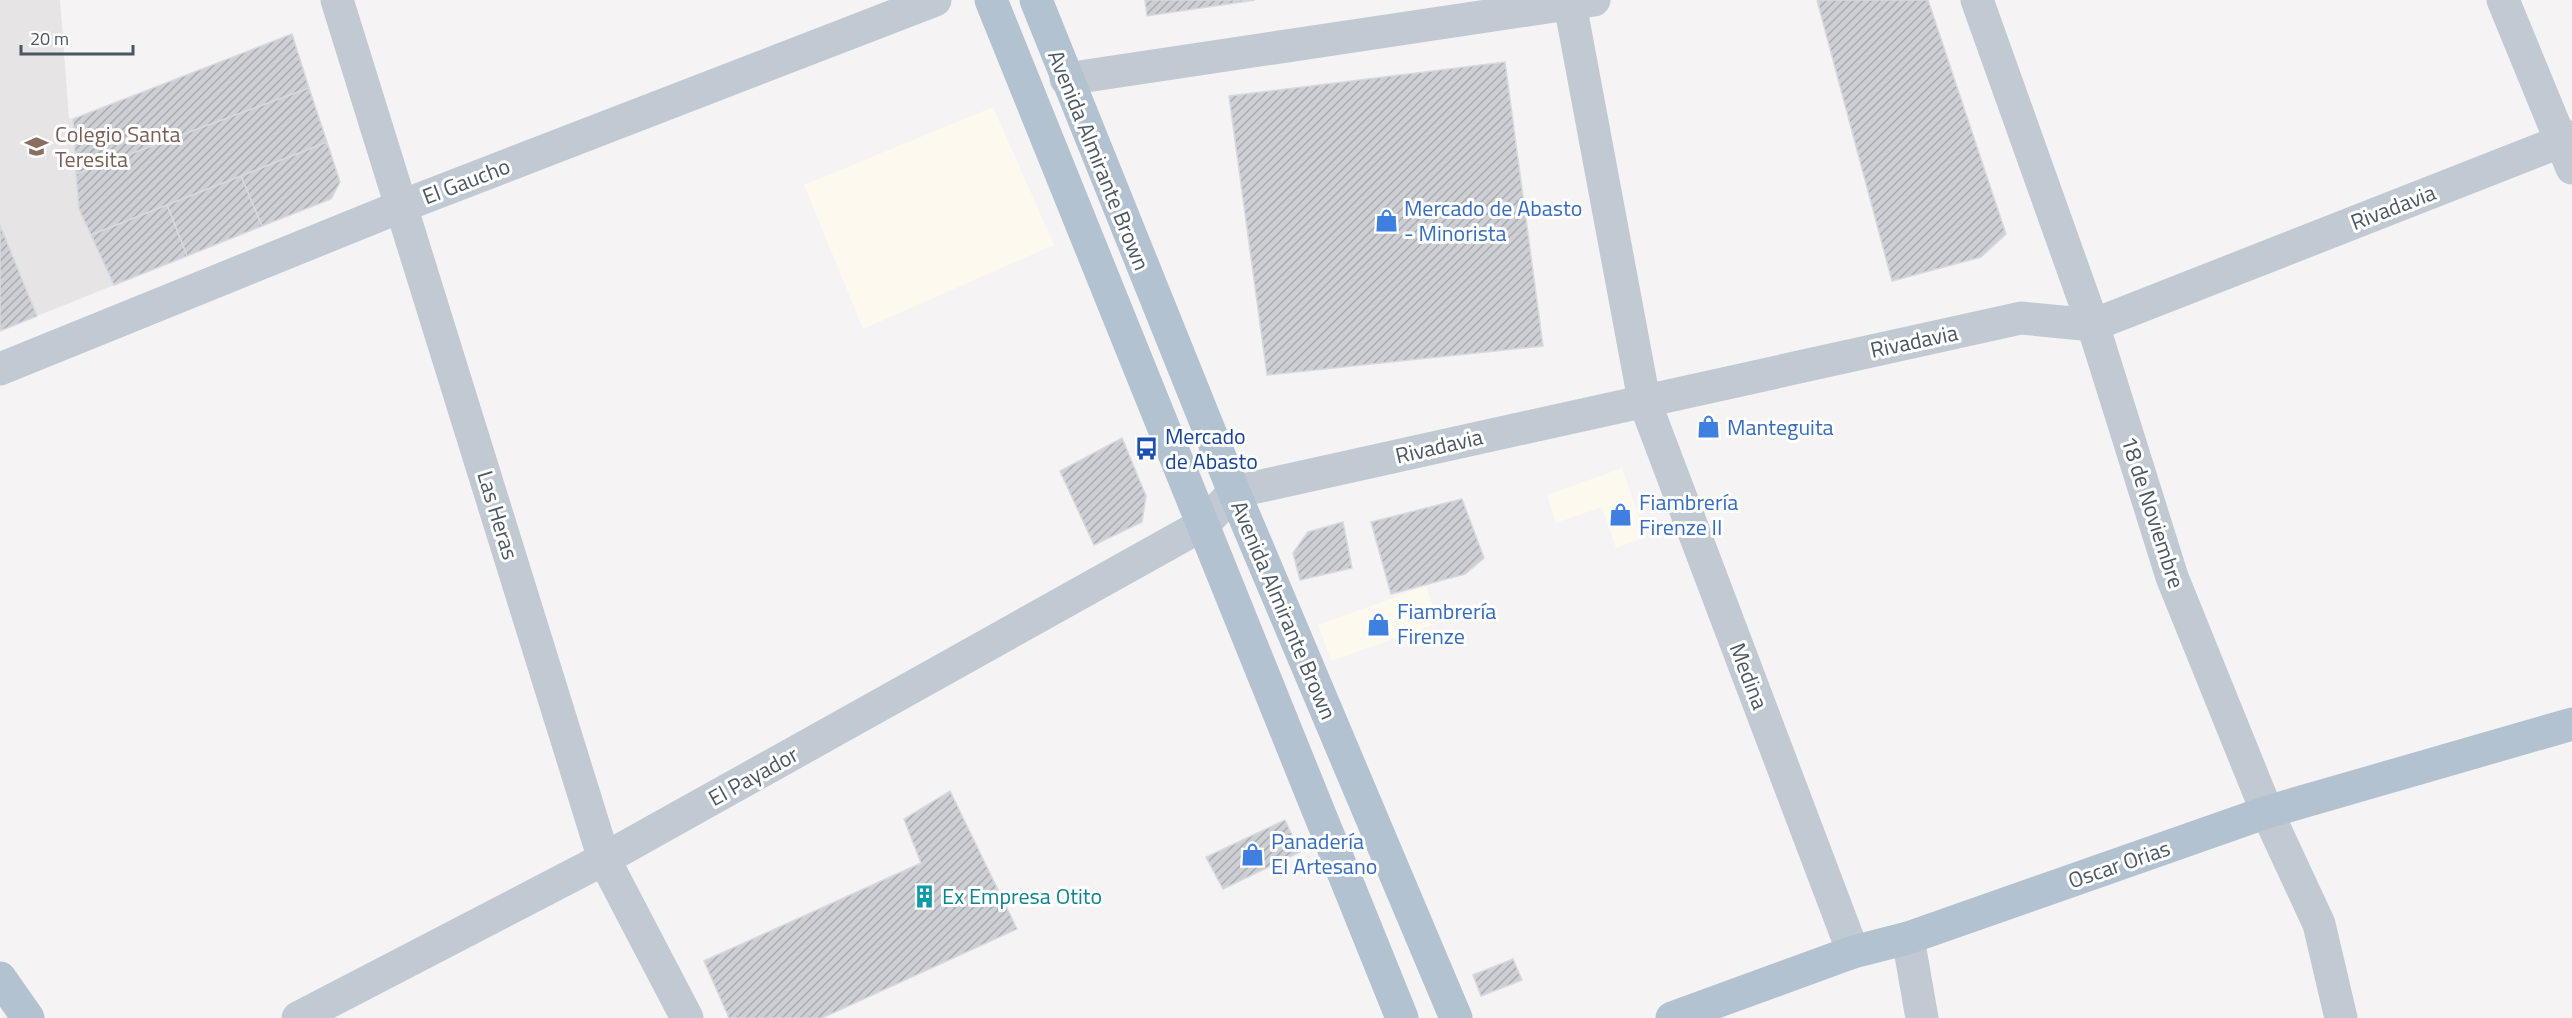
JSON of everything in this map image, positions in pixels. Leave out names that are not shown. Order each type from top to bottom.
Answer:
[{"type":"main road","name":"Avenida Almirante Brown","points":[[991,0],[1402,1018]]},
{"type":"main road","name":"Avenida Almirante Brown","points":[[1035,0],[1234,492],[1456,1018]]},
{"type":"main road","name":"Oscar Orias","points":[[1672,1018],[1853,952],[1908,938],[2267,812],[2572,724]]},
{"type":"main road","points":[[0,978],[28,1018]]},
{"type":"street","name":"Las Heras","points":[[337,0],[604,859],[687,1018]]},
{"type":"street","name":"El Gaucho","points":[[0,369],[402,206],[934,0]]},
{"type":"street","name":"18 de Noviembre","points":[[1977,0],[2093,325],[2172,576],[2267,812],[2319,924],[2341,1018]]},
{"type":"street","points":[[2503,0],[2568,149]]},
{"type":"street","points":[[1066,79],[1582,2]]},
{"type":"street","name":"Medina","points":[[1582,2],[1644,400],[1853,952]]},
{"type":"street","name":"Rivadavia","points":[[1234,492],[2021,318],[2093,325],[2568,149]]},
{"type":"street","name":"El Payador","points":[[298,1018],[604,859],[1204,524],[1234,492]]},
{"type":"street","points":[[1908,938],[1922,1018]]},
{"type":"shaded area","name":"Colegio Santa Teresita","points":[[0,0],[60,0],[69,118],[73,119],[79,209],[114,285],[37,316],[0,225]]},
{"type":"shaded area","points":[[993,107],[1054,245],[863,329],[804,185]]},
{"type":"shaded area","name":"Fiambrería Firenze II","points":[[1622,468],[1646,537],[1616,548],[1602,507],[1556,523],[1547,495]]},
{"type":"shaded area","name":"Fiambrería Firenze","points":[[1426,586],[1439,623],[1331,661],[1318,625]]},
{"type":"building","points":[[1145,0],[1255,0],[1147,16]]},
{"type":"building","points":[[1817,0],[1928,0],[2006,234],[1981,257],[1892,281]]},
{"type":"building","points":[[292,34],[309,88],[76,174],[73,119]]},
{"type":"building","name":"Mercado de Abasto - Minorista","points":[[1505,62],[1543,346],[1267,375],[1229,96]]},
{"type":"building","points":[[309,88],[327,142],[91,235],[79,209],[76,174]]},
{"type":"building","points":[[327,142],[340,182],[331,199],[262,226],[241,176]]},
{"type":"building","points":[[241,176],[262,226],[187,256],[167,205]]},
{"type":"building","points":[[167,205],[187,256],[114,285],[91,235]]},
{"type":"building","points":[[0,225],[37,316],[0,331]]},
{"type":"building","points":[[1122,438],[1146,496],[1142,522],[1094,545],[1060,471]]},
{"type":"building","points":[[1462,499],[1484,558],[1465,574],[1391,594],[1371,522]]},
{"type":"building","points":[[1343,522],[1352,568],[1300,580],[1293,553],[1308,532]]},
{"type":"building","name":"Ex Empresa Otito","points":[[950,791],[1017,929],[822,1018],[729,1018],[704,961],[921,863],[904,819]]},
{"type":"building","name":"Panadería El Artesano","points":[[1285,820],[1300,852],[1223,889],[1206,857]]},
{"type":"building","points":[[1513,959],[1522,980],[1481,996],[1473,975]]},
{"type":"place","name":"Colegio Santa Teresita","points":[[37,147]]},
{"type":"place","name":"Mercado de Abasto - Minorista","points":[[1386,221]]},
{"type":"place","name":"Manteguita","points":[[1709,427]]},
{"type":"place","name":"Mercado de Abasto","points":[[1147,449]]},
{"type":"place","name":"Fiambrería Firenze II","points":[[1621,515]]},
{"type":"place","name":"Fiambrería Firenze","points":[[1379,624]]},
{"type":"place","name":"Panadería El Artesano","points":[[1253,854]]},
{"type":"place","name":"Ex Empresa Otito","points":[[924,896]]}]
